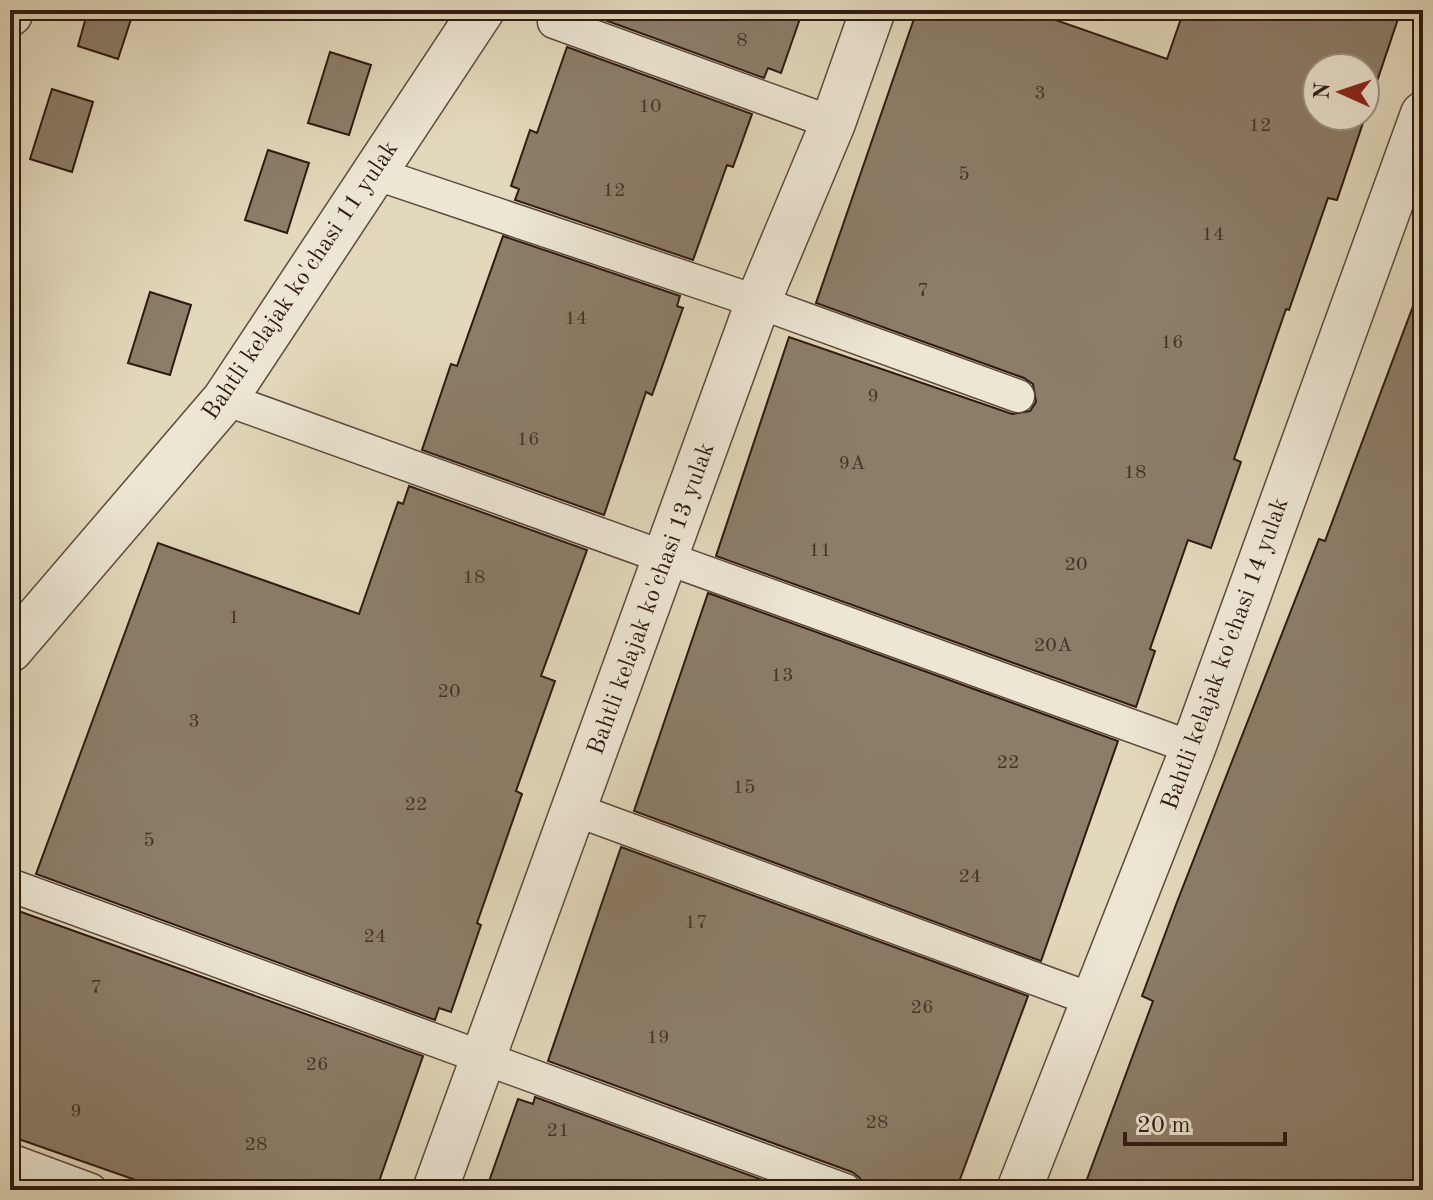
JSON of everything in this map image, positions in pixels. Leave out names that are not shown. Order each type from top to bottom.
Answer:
[{"type":"street","name":"Bahtli kelajak ko'chasi 11 yulak","points":[[10,650],[225,399],[371,172],[390,152],[482,10]]},
{"type":"street","name":"Bahtli kelajak ko'chasi 13 yulak","points":[[435,1190],[667,560],[758,302],[833,123],[873,10]]},
{"type":"street","name":"Bahtli kelajak ko'chasi 14 yulak","points":[[1019,1190],[1193,748],[1423,114]]},
{"type":"lane","points":[[554,22],[833,123]]},
{"type":"lane","points":[[371,172],[758,302],[1018,396]]},
{"type":"lane","points":[[225,399],[1193,748]]},
{"type":"lane","points":[[576,810],[1093,1000]]},
{"type":"lane","points":[[10,885],[845,1190]]},
{"type":"lane","points":[[10,1160],[91,1190]]},
{"type":"building","points":[[88,10],[134,10],[118,59],[78,46]]},
{"type":"building","points":[[803,10],[781,73],[768,68],[764,78],[580,11]]},
{"type":"building","points":[[917,10],[1027,10],[1167,59],[1184,10],[1401,10],[1381,69],[1381,52],[1301,52],[1301,132],[1360,132],[1337,200],[1328,198],[1289,310],[1286,309],[1234,459],[1241,462],[1211,548],[1188,540],[1150,649],[1155,651],[1136,707],[716,556],[789,337],[1012,414],[1030,411],[1036,402],[1033,384],[1024,378],[816,303]]},
{"type":"building","points":[[567,47],[752,114],[733,167],[727,165],[693,260],[515,200],[519,189],[511,186],[530,130],[537,133]]},
{"type":"building","points":[[330,52],[371,65],[349,135],[308,123]]},
{"type":"building","points":[[52,89],[93,102],[72,172],[30,159]]},
{"type":"building","points":[[268,150],[309,163],[287,233],[245,220]]},
{"type":"building","points":[[503,236],[680,296],[677,306],[683,308],[652,395],[646,392],[604,515],[422,450],[451,364],[457,366]]},
{"type":"building","points":[[150,292],[191,305],[170,375],[128,363]]},
{"type":"building","points":[[1418,293],[1423,294],[1423,1190],[1083,1190],[1153,1001],[1142,996],[1177,902],[1319,539],[1325,541]]},
{"type":"building","points":[[409,486],[587,550],[541,676],[555,681],[516,791],[522,794],[477,923],[481,925],[451,1012],[439,1008],[435,1020],[36,874],[158,543],[359,614],[398,502],[403,504]]},
{"type":"building","points":[[708,593],[1118,741],[1041,961],[634,811]]},
{"type":"building","points":[[621,847],[1028,996],[956,1190],[864,1190],[860,1178],[852,1172],[548,1061]]},
{"type":"building","points":[[10,908],[423,1056],[376,1190],[164,1190],[10,1136]]},
{"type":"building","points":[[535,1097],[790,1190],[486,1190],[518,1099],[533,1104]]}]
